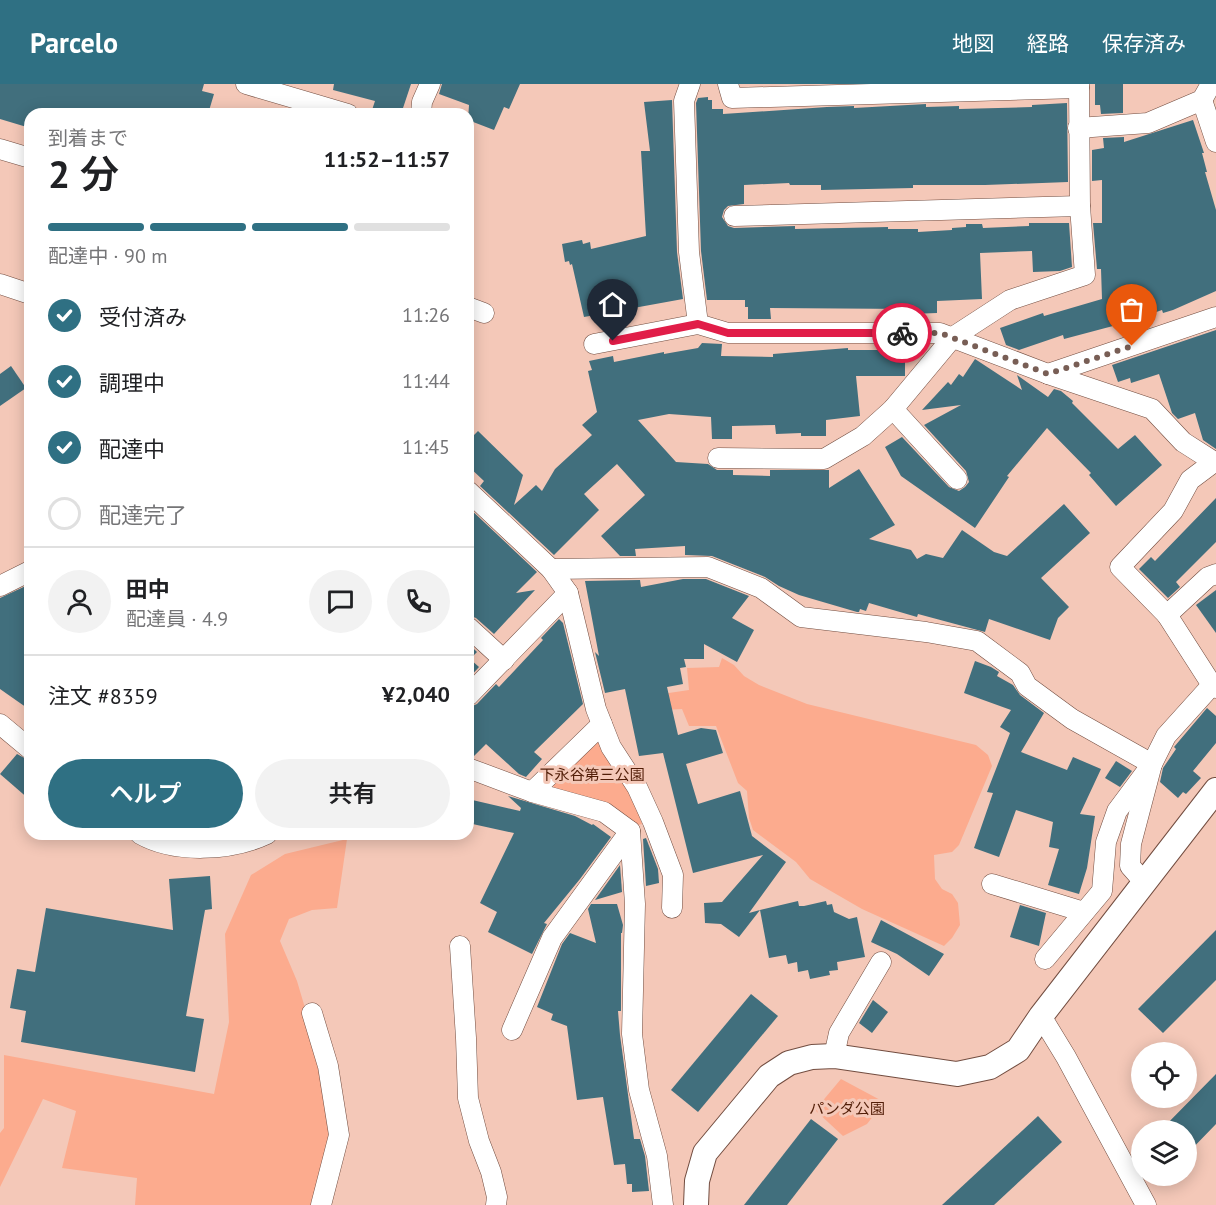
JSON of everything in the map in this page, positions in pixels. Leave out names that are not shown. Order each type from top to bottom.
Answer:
[{"type":"street","points":[[246,84],[328,108]]},
{"type":"street","points":[[422,108],[430,84]]},
{"type":"street","points":[[690,84],[684,101],[689,252],[698,324]]},
{"type":"street","points":[[718,458],[824,459],[863,436],[893,409],[953,338],[1010,300],[1085,275],[1080,206],[1079,86],[732,98],[728,84]]},
{"type":"street","points":[[1078,128],[1148,123],[1207,92],[1216,139]]},
{"type":"street","points":[[0,149],[24,156]]},
{"type":"street","points":[[734,216],[1080,206]]},
{"type":"street","points":[[0,284],[24,292]]},
{"type":"street","points":[[1048,374],[1216,317]]},
{"type":"street","points":[[594,344],[698,324],[728,333],[940,333],[1048,374],[1152,408],[1183,442],[1215,462],[1190,480],[1173,511],[1120,567],[1167,615],[1214,686],[1166,736],[1152,764],[1117,811],[1106,842],[1102,891],[1045,959]]},
{"type":"street","points":[[893,409],[957,479]]},
{"type":"street","points":[[474,496],[559,563],[596,709],[611,747],[637,787],[654,822],[673,875],[672,908]]},
{"type":"street","points":[[559,563],[708,567],[761,588],[801,617],[926,632],[978,641],[1020,673],[1026,686],[1072,720],[1152,764]]},
{"type":"street","points":[[1167,615],[1208,577],[1216,574]]},
{"type":"street","points":[[0,586],[24,575]]},
{"type":"street","points":[[474,690],[568,593]]},
{"type":"street","points":[[474,632],[504,660]]},
{"type":"street","points":[[0,724],[24,744]]},
{"type":"street","points":[[531,792],[602,724]]},
{"type":"street","points":[[1144,882],[1130,866],[1131,844],[1152,764]]},
{"type":"street","points":[[474,770],[531,792],[604,812],[630,831],[635,904],[632,1034],[639,1090],[657,1156],[663,1205]]},
{"type":"street","points":[[696,1205],[697,1181],[705,1153],[769,1076],[789,1063],[812,1057],[834,1056],[957,1074],[990,1067],[1018,1050],[1041,1016],[1216,790]]},
{"type":"street","points":[[512,1029],[552,938],[630,831]]},
{"type":"street","points":[[151,840],[178,848],[254,840]]},
{"type":"street","points":[[992,884],[1084,912]]},
{"type":"street","points":[[460,946],[468,1098],[479,1142],[491,1172],[497,1197],[496,1205]]},
{"type":"street","points":[[834,1056],[839,1033],[881,962]]},
{"type":"street","points":[[312,1013],[328,1066],[339,1135],[321,1205]]},
{"type":"street","points":[[1041,1016],[1066,1057],[1146,1205]]},
{"type":"green space","points":[[722,658],[759,685],[807,704],[976,745],[988,755],[992,766],[959,845],[952,852],[934,855],[935,879],[942,889],[952,894],[958,903],[960,925],[944,946],[862,909],[810,879],[796,862],[753,830],[749,818],[747,791],[738,783],[716,726],[689,726],[682,709],[664,710],[662,694],[689,690],[687,668],[719,667]]},
{"type":"green space","name":"下永谷第三公園","points":[[592,740],[603,740],[630,789],[642,824],[633,826],[554,788],[552,780]]},
{"type":"green space","points":[[347,840],[337,908],[312,910],[289,919],[280,941],[297,981],[322,1065],[332,1135],[315,1205],[135,1205],[137,1178],[62,1168],[76,1111],[43,1099],[0,1187],[0,1133],[4,1128],[4,1055],[214,1094],[229,1022],[225,934],[251,875],[285,854]]},
{"type":"green space","name":"パンダ公園","points":[[841,1079],[884,1102],[867,1124],[843,1136],[815,1110]]},
{"type":"building","points":[[0,84],[204,84],[202,91],[214,94],[210,108],[24,108],[24,126],[0,119]]},
{"type":"building","points":[[334,84],[411,84],[403,108],[373,108],[375,101],[333,90]]},
{"type":"building","points":[[442,84],[520,84],[509,109],[504,107],[494,130],[474,122],[474,108],[469,108],[469,105],[439,94]]},
{"type":"building","points":[[1095,84],[1123,84],[1123,113],[1101,114],[1100,105],[1095,105]]},
{"type":"building","points":[[708,97],[708,100],[712,100],[712,109],[723,109],[723,114],[854,106],[854,108],[926,104],[926,107],[959,106],[959,109],[1032,107],[1032,105],[1067,103],[1068,182],[913,185],[913,188],[821,190],[821,185],[790,185],[789,183],[744,185],[744,204],[728,206],[722,217],[728,226],[734,228],[888,227],[888,229],[918,229],[918,232],[952,230],[952,228],[966,227],[966,224],[982,224],[983,228],[1029,226],[1029,223],[1069,223],[1072,267],[1060,271],[1033,272],[1032,251],[980,253],[982,299],[937,301],[937,313],[911,314],[910,309],[770,308],[771,319],[748,319],[748,307],[745,307],[745,300],[707,300],[701,251],[696,103],[698,98]]},
{"type":"building","points":[[672,100],[677,252],[683,299],[584,317],[572,264],[570,265],[569,261],[565,262],[562,244],[582,240],[583,244],[590,242],[591,249],[646,236],[641,151],[650,151],[644,102]]},
{"type":"building","points":[[1193,120],[1204,153],[1202,153],[1207,172],[1205,172],[1216,210],[1216,291],[1173,310],[1163,313],[1162,310],[1128,322],[1064,339],[1063,335],[1019,350],[1006,345],[1000,328],[1043,313],[1044,316],[1102,299],[1101,269],[1097,269],[1093,223],[1102,223],[1102,180],[1092,181],[1092,150],[1104,148],[1103,138],[1124,137],[1124,142]]},
{"type":"building","points":[[1216,330],[1216,449],[1203,440],[1195,413],[1178,419],[1172,413],[1159,374],[1131,383],[1130,378],[1118,382],[1112,365]]},
{"type":"building","points":[[702,343],[722,344],[721,356],[773,357],[773,354],[848,348],[848,350],[905,350],[905,376],[856,376],[860,416],[826,420],[826,436],[801,436],[801,433],[776,434],[775,425],[732,426],[732,439],[712,439],[711,417],[669,414],[638,420],[676,462],[708,464],[717,470],[733,470],[733,475],[770,476],[770,470],[829,470],[829,488],[859,469],[895,525],[869,539],[911,550],[917,559],[926,554],[943,558],[962,530],[994,552],[1007,556],[1064,504],[1090,533],[1041,578],[1069,607],[1058,618],[1050,640],[989,619],[985,632],[918,614],[917,617],[869,603],[866,611],[860,609],[857,612],[799,595],[765,577],[712,556],[685,555],[685,546],[635,549],[636,556],[620,556],[601,536],[645,495],[617,464],[584,494],[599,510],[554,555],[480,486],[484,481],[474,472],[474,435],[478,431],[523,475],[514,505],[536,485],[542,491],[555,469],[592,435],[582,425],[597,412],[588,371],[592,370],[589,361],[613,356],[614,362],[698,348]]},
{"type":"building","points":[[975,359],[1022,390],[1017,375],[1048,397],[1054,389],[1061,391],[1118,449],[1135,435],[1162,465],[1116,506],[1089,475],[1091,473],[1047,428],[1007,476],[1009,477],[975,528],[901,476],[885,447],[902,437],[949,487],[959,491],[965,487],[969,482],[966,471],[924,425],[961,405],[922,410],[948,382],[951,385],[959,374],[963,377]]},
{"type":"building","points":[[11,366],[24,385],[24,389],[0,406],[0,374]]},
{"type":"building","points":[[1216,498],[1216,542],[1176,582],[1180,587],[1168,598],[1139,569],[1151,557],[1155,561]]},
{"type":"building","points":[[474,513],[537,572],[516,593],[535,590],[494,634],[474,617]]},
{"type":"building","points":[[683,579],[706,579],[749,596],[732,618],[754,630],[737,662],[704,644],[704,659],[684,659],[686,667],[680,668],[683,684],[667,687],[678,735],[701,728],[716,730],[723,753],[686,764],[698,804],[740,791],[752,836],[786,862],[749,913],[760,910],[739,937],[721,924],[705,923],[704,903],[722,902],[763,855],[693,873],[663,753],[639,756],[625,689],[605,693],[595,652],[599,656],[585,581],[640,580],[641,587]]},
{"type":"building","points":[[24,587],[24,706],[0,689],[0,598]]},
{"type":"building","points":[[1216,590],[1216,633],[1196,605]]},
{"type":"building","points":[[559,619],[563,623],[583,704],[534,752],[542,759],[526,777],[519,774],[486,744],[474,756],[474,705],[496,684],[499,687],[543,640],[541,638]]},
{"type":"building","points":[[975,661],[999,672],[997,676],[1013,685],[1020,695],[1044,713],[1021,752],[1067,770],[1073,757],[1101,769],[1080,814],[1095,816],[1087,868],[1079,894],[1048,885],[1059,849],[1049,847],[1053,822],[1016,810],[999,857],[974,848],[993,793],[987,792],[1010,733],[1000,727],[1011,710],[964,693]]},
{"type":"building","points":[[474,663],[479,667],[474,672]]},
{"type":"building","points":[[1207,708],[1216,716],[1216,743],[1193,771],[1201,778],[1186,794],[1183,792],[1178,798],[1160,782],[1163,768],[1176,749],[1174,747]]},
{"type":"building","points":[[17,754],[24,758],[24,795],[0,774]]},
{"type":"building","points":[[1116,761],[1132,771],[1120,787],[1105,778]]},
{"type":"building","points":[[508,796],[575,816],[593,824],[611,837],[544,923],[547,924],[532,954],[488,932],[497,912],[480,903],[514,833],[474,824],[474,800],[520,811],[521,808]]},
{"type":"building","points":[[646,838],[658,869],[659,883],[646,886],[643,839]]},
{"type":"building","points":[[620,865],[622,892],[595,900]]},
{"type":"building","points":[[210,876],[212,909],[205,910],[186,1016],[204,1019],[195,1072],[21,1042],[26,1011],[10,1008],[17,969],[35,972],[46,908],[173,930],[169,879]]},
{"type":"building","points":[[798,901],[799,906],[804,906],[826,901],[827,905],[832,904],[834,912],[849,919],[857,917],[865,957],[837,962],[838,970],[829,971],[830,975],[810,979],[808,970],[798,972],[797,962],[788,964],[786,955],[769,958],[760,910]]},
{"type":"building","points":[[591,904],[617,904],[623,925],[621,933],[621,1011],[618,1011],[620,1035],[634,1139],[640,1139],[645,1156],[649,1191],[632,1192],[632,1184],[627,1184],[625,1164],[614,1165],[603,1097],[577,1100],[567,1026],[551,1020],[553,1014],[537,1007],[562,944],[570,933],[596,943],[588,909]]},
{"type":"building","points":[[1020,905],[1046,913],[1039,946],[1010,937]]},
{"type":"building","points":[[881,920],[944,954],[929,976],[897,954],[871,942]]},
{"type":"building","points":[[1216,930],[1216,980],[1163,1033],[1138,1009]]},
{"type":"building","points":[[751,994],[778,1016],[698,1112],[671,1090]]},
{"type":"building","points":[[873,1000],[888,1012],[872,1033],[859,1023]]},
{"type":"building","points":[[1216,1074],[1216,1124],[1197,1144],[1197,1120],[1171,1120],[1183,1108],[1197,1108],[1197,1093]]},
{"type":"building","points":[[1038,1116],[1062,1142],[994,1205],[942,1205]]},
{"type":"building","points":[[811,1119],[838,1139],[787,1205],[744,1205]]},
{"type":"way so far","points":[[902,333],[940,333],[1048,374],[1132,346]]},
{"type":"route","points":[[613,341],[698,324],[728,333],[902,333]]}]
